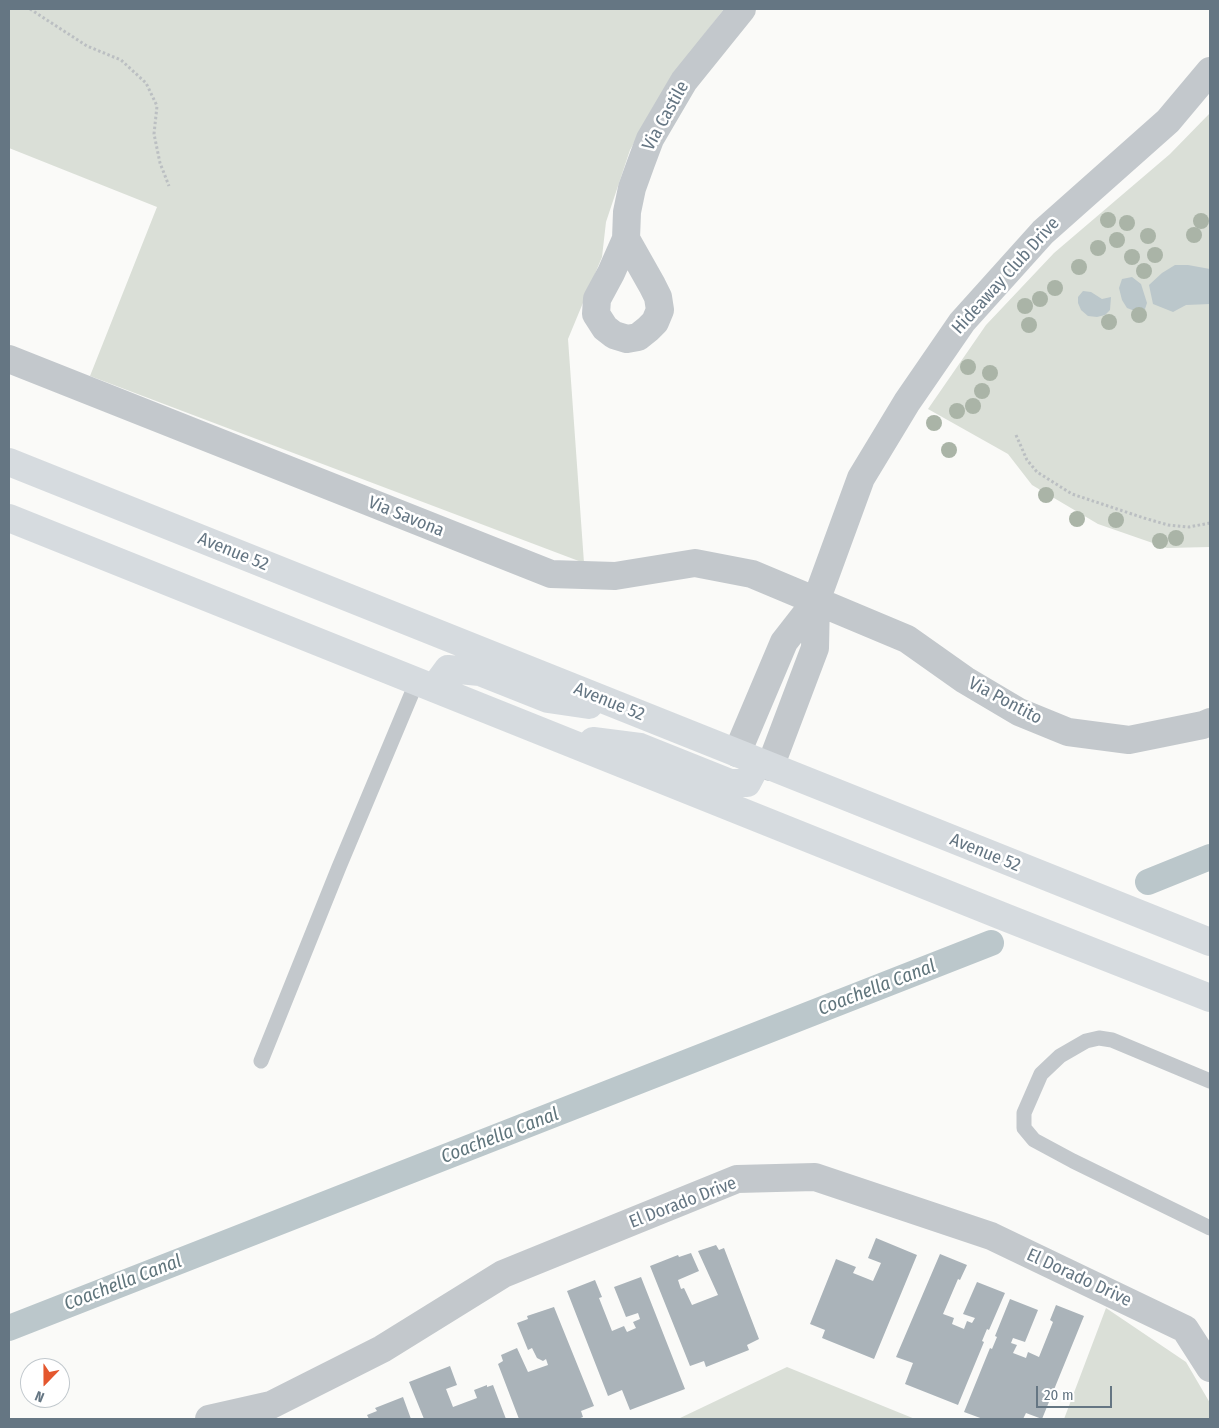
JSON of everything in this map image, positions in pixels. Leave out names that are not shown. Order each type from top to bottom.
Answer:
[{"type":"main road","name":"Avenue 52","points":[[9,462],[1210,942]]},
{"type":"main road","points":[[9,518],[1210,998]]},
{"type":"main road","points":[[425,684],[448,669],[480,672],[548,700],[633,712]]},
{"type":"main road","points":[[552,735],[640,747],[730,784],[747,783],[755,761]]},
{"type":"street","name":"Via Castile","points":[[626,239],[627,212],[632,188],[650,139],[684,80],[742,9]]},
{"type":"street","name":"Hideaway Club Drive","points":[[755,761],[784,642],[816,600],[862,478],[907,402],[962,322],[1043,232],[1168,121],[1210,71]]},
{"type":"street","name":"Via Savona","points":[[9,359],[551,574],[615,576],[695,563],[752,574],[816,600]]},
{"type":"street","name":"Hideaway Club Drive","points":[[755,761],[815,648],[816,600]]},
{"type":"street","name":"Via Pontito","points":[[816,600],[907,639],[965,680],[1019,712],[1068,732],[1129,740],[1210,722]]},
{"type":"street","name":"El Dorado Drive","points":[[209,1419],[272,1405],[382,1349],[502,1274],[737,1180],[815,1177],[991,1236],[1186,1329],[1210,1368]]},
{"type":"lane","points":[[261,1061],[339,868],[425,684]]},
{"type":"lane","points":[[1210,1081],[1112,1040],[1099,1038],[1086,1041],[1060,1056],[1042,1074],[1024,1113],[1024,1128],[1034,1140],[1210,1228]]},
{"type":"path","points":[[30,9],[88,46],[121,60],[146,83],[157,106],[154,134],[160,163],[169,186]]},
{"type":"path","points":[[1016,435],[1027,460],[1038,472],[1072,494],[1168,525],[1189,527],[1210,523]]},
{"type":"shaded area","points":[[9,9],[724,9],[672,76],[630,150],[606,222],[602,257],[568,339],[584,563],[90,376],[157,207],[9,148]]},
{"type":"shaded area","points":[[1210,113],[1210,547],[1167,548],[1098,524],[1032,485],[1008,454],[928,409],[986,325],[1054,253],[1170,154]]},
{"type":"shaded area","points":[[1175,265],[1210,269],[1210,304],[1186,305],[1173,312],[1153,304],[1149,285],[1162,273]]},
{"type":"shaded area","points":[[1132,277],[1141,284],[1147,303],[1145,309],[1135,311],[1127,308],[1122,300],[1119,288],[1122,279]]},
{"type":"shaded area","points":[[1083,291],[1091,292],[1102,299],[1111,297],[1110,310],[1105,315],[1097,317],[1088,316],[1081,310],[1078,303],[1078,297]]},
{"type":"shaded area","points":[[1106,1308],[1186,1362],[1210,1403],[1210,1419],[1064,1419]]},
{"type":"shaded area","points":[[787,1367],[915,1419],[678,1419]]},
{"type":"building","points":[[876,1238],[917,1255],[874,1359],[822,1338],[825,1330],[810,1324],[836,1259],[856,1267],[853,1273],[873,1281],[881,1263],[868,1258]]},
{"type":"building","points":[[716,1245],[719,1250],[724,1248],[759,1339],[747,1345],[749,1350],[706,1367],[704,1361],[690,1366],[650,1266],[678,1255],[679,1257],[691,1253],[699,1271],[678,1280],[681,1289],[684,1288],[692,1305],[718,1295],[698,1251]]},
{"type":"building","points":[[940,1254],[967,1265],[960,1280],[958,1279],[943,1314],[954,1318],[952,1324],[964,1329],[967,1321],[972,1323],[975,1318],[963,1314],[977,1282],[1005,1293],[989,1330],[987,1329],[982,1341],[984,1342],[958,1405],[905,1384],[913,1363],[896,1357]]},
{"type":"building","points":[[641,1277],[685,1389],[630,1410],[622,1390],[608,1396],[567,1291],[595,1280],[602,1297],[599,1298],[612,1331],[624,1326],[627,1332],[636,1328],[633,1322],[640,1319],[638,1313],[626,1317],[614,1287]]},
{"type":"building","points":[[1010,1299],[1038,1310],[1025,1342],[1013,1338],[1011,1343],[1017,1345],[1013,1353],[1026,1358],[1028,1352],[1039,1357],[1053,1322],[1050,1320],[1056,1305],[1084,1316],[1042,1419],[1026,1413],[1023,1419],[983,1419],[964,1412],[990,1348],[992,1349],[997,1337],[995,1336]]},
{"type":"building","points":[[554,1307],[594,1406],[581,1411],[583,1417],[578,1419],[519,1419],[498,1364],[503,1361],[501,1355],[517,1348],[528,1372],[548,1365],[546,1359],[543,1361],[537,1358],[532,1348],[528,1350],[517,1323],[528,1319],[527,1316]]},
{"type":"building","points":[[450,1366],[457,1385],[446,1389],[453,1407],[477,1398],[474,1390],[487,1385],[487,1387],[493,1385],[506,1419],[424,1419],[409,1382]]},
{"type":"building","points":[[403,1397],[411,1419],[369,1419],[367,1415],[377,1411],[375,1408]]},
{"type":"waterway","name":"Coachella Canal","points":[[1148,882],[1210,857]]},
{"type":"waterway","name":"Coachella Canal","points":[[9,1328],[991,943]]}]
